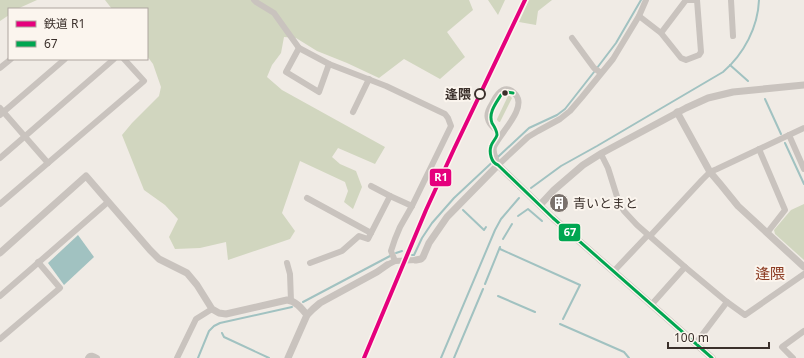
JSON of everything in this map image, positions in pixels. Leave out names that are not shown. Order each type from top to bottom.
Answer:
[{"type":"street","points":[[254,0],[274,13],[299,48],[329,64],[386,86],[445,114],[450,122],[450,126],[395,239],[391,251],[395,261]]},
{"type":"street","points":[[288,358],[307,315],[313,309],[320,303],[395,261],[421,259],[429,243],[447,217],[495,161],[528,137],[560,119],[570,111],[613,59],[639,16],[646,0]]},
{"type":"street","points":[[639,16],[661,33],[681,58],[686,60],[699,55],[702,52],[697,0],[686,0],[661,33]]},
{"type":"street","points":[[731,0],[733,36]]},
{"type":"street","points":[[572,38],[594,68],[601,73]]},
{"type":"street","points":[[299,48],[286,72],[319,92],[329,64]]},
{"type":"street","points":[[0,67],[10,60]]},
{"type":"street","points":[[48,163],[1,112],[64,60]]},
{"type":"street","points":[[0,158],[113,60]]},
{"type":"street","points":[[0,204],[144,81],[125,60]]},
{"type":"street","points":[[353,112],[369,79]]},
{"type":"street","points":[[540,205],[554,190],[583,165],[676,112],[708,98],[733,92],[804,85]]},
{"type":"street","points":[[495,161],[494,146],[518,109],[519,100],[513,93],[506,89],[500,91],[496,95],[488,110],[488,121],[495,129],[497,135],[491,147],[495,161],[531,197],[712,358]]},
{"type":"street","points":[[676,112],[710,172],[738,206],[804,267]]},
{"type":"street","points":[[614,271],[710,172],[804,128]]},
{"type":"street","points":[[789,135],[804,169]]},
{"type":"street","points":[[759,149],[785,210],[767,233]]},
{"type":"street","points":[[601,154],[606,162],[620,203],[628,216],[684,267],[745,315],[804,274]]},
{"type":"street","points":[[0,253],[86,176],[131,229],[159,259],[182,270],[191,277],[212,309],[219,313],[226,314],[287,300],[291,301],[307,315]]},
{"type":"street","points":[[371,186],[412,206]]},
{"type":"street","points":[[310,263],[342,251],[358,236],[368,239],[390,196]]},
{"type":"street","points":[[307,198],[371,233]]},
{"type":"street","points":[[0,296],[108,202]]},
{"type":"street","points":[[0,339],[60,288],[38,262]]},
{"type":"street","points":[[286,263],[290,274],[291,301]]},
{"type":"street","points":[[652,304],[684,267]]},
{"type":"street","points":[[696,343],[727,302]]},
{"type":"street","points":[[177,358],[196,319],[212,309]]},
{"type":"street","points":[[792,358],[782,347],[804,332]]},
{"type":"street","points":[[88,358],[89,356],[97,358]]},
{"type":"green space","points":[[0,0],[37,0],[19,8],[8,8],[8,16],[0,21]]},
{"type":"green space","points":[[105,0],[469,0],[473,10],[447,32],[465,57],[440,79],[404,59],[379,78],[317,51],[296,38],[284,37],[281,53],[272,65],[267,77],[282,90],[385,147],[375,164],[338,148],[332,157],[340,164],[356,171],[362,187],[353,209],[344,202],[348,191],[345,182],[300,161],[282,213],[295,231],[290,239],[228,260],[226,242],[200,248],[175,249],[169,237],[178,219],[165,205],[144,190],[122,135],[159,96],[161,87],[153,64],[148,57],[148,8],[111,8]]},
{"type":"green space","points":[[488,0],[505,0],[498,15]]},
{"type":"green space","points":[[529,0],[552,0],[538,11],[536,25],[519,22]]},
{"type":"green space","points":[[508,96],[512,98],[499,122],[497,119]]},
{"type":"green space","points":[[804,204],[804,260],[775,234],[774,230],[791,210]]},
{"type":"water","points":[[78,235],[94,257],[64,285],[48,263]]},
{"type":"waterway","points":[[597,68],[616,43],[641,0]]},
{"type":"waterway","points":[[531,188],[561,166],[723,72],[737,57],[753,30],[759,0]]},
{"type":"waterway","points":[[730,65],[748,81]]},
{"type":"waterway","points":[[412,255],[414,255],[422,238],[432,223],[454,198],[529,128],[557,115],[565,109],[594,72]]},
{"type":"waterway","points":[[765,99],[781,134]]},
{"type":"waterway","points":[[785,143],[804,184]]},
{"type":"waterway","points":[[441,358],[495,230],[501,219],[519,198]]},
{"type":"waterway","points":[[518,216],[528,209],[542,221]]},
{"type":"waterway","points":[[463,210],[484,230],[486,227]]},
{"type":"waterway","points":[[503,239],[512,224]]},
{"type":"waterway","points":[[485,284],[500,247]]},
{"type":"waterway","points":[[500,249],[580,285],[563,319]]},
{"type":"waterway","points":[[396,253],[402,251]]},
{"type":"waterway","points":[[303,302],[390,256]]},
{"type":"waterway","points":[[454,358],[483,289]]},
{"type":"waterway","points":[[498,296],[535,312]]},
{"type":"waterway","points":[[198,358],[209,331],[214,326],[220,323],[292,307]]},
{"type":"waterway","points":[[560,324],[624,352],[629,358]]},
{"type":"waterway","points":[[222,333],[224,337],[269,358]]},
{"type":"rail line","name":"R1","points":[[364,358],[426,210],[525,0]]},
{"type":"transit line","name":"67","points":[[513,93],[507,92],[501,95],[492,112],[491,119],[497,135],[490,148],[490,154],[494,162],[553,218],[712,358]]},
{"type":"place","name":"逢隈","points":[[480,94]]},
{"type":"place","name":"青いとまと","points":[[559,203]]},
{"type":"district","name":"逢隈","points":[[770,273]]}]
